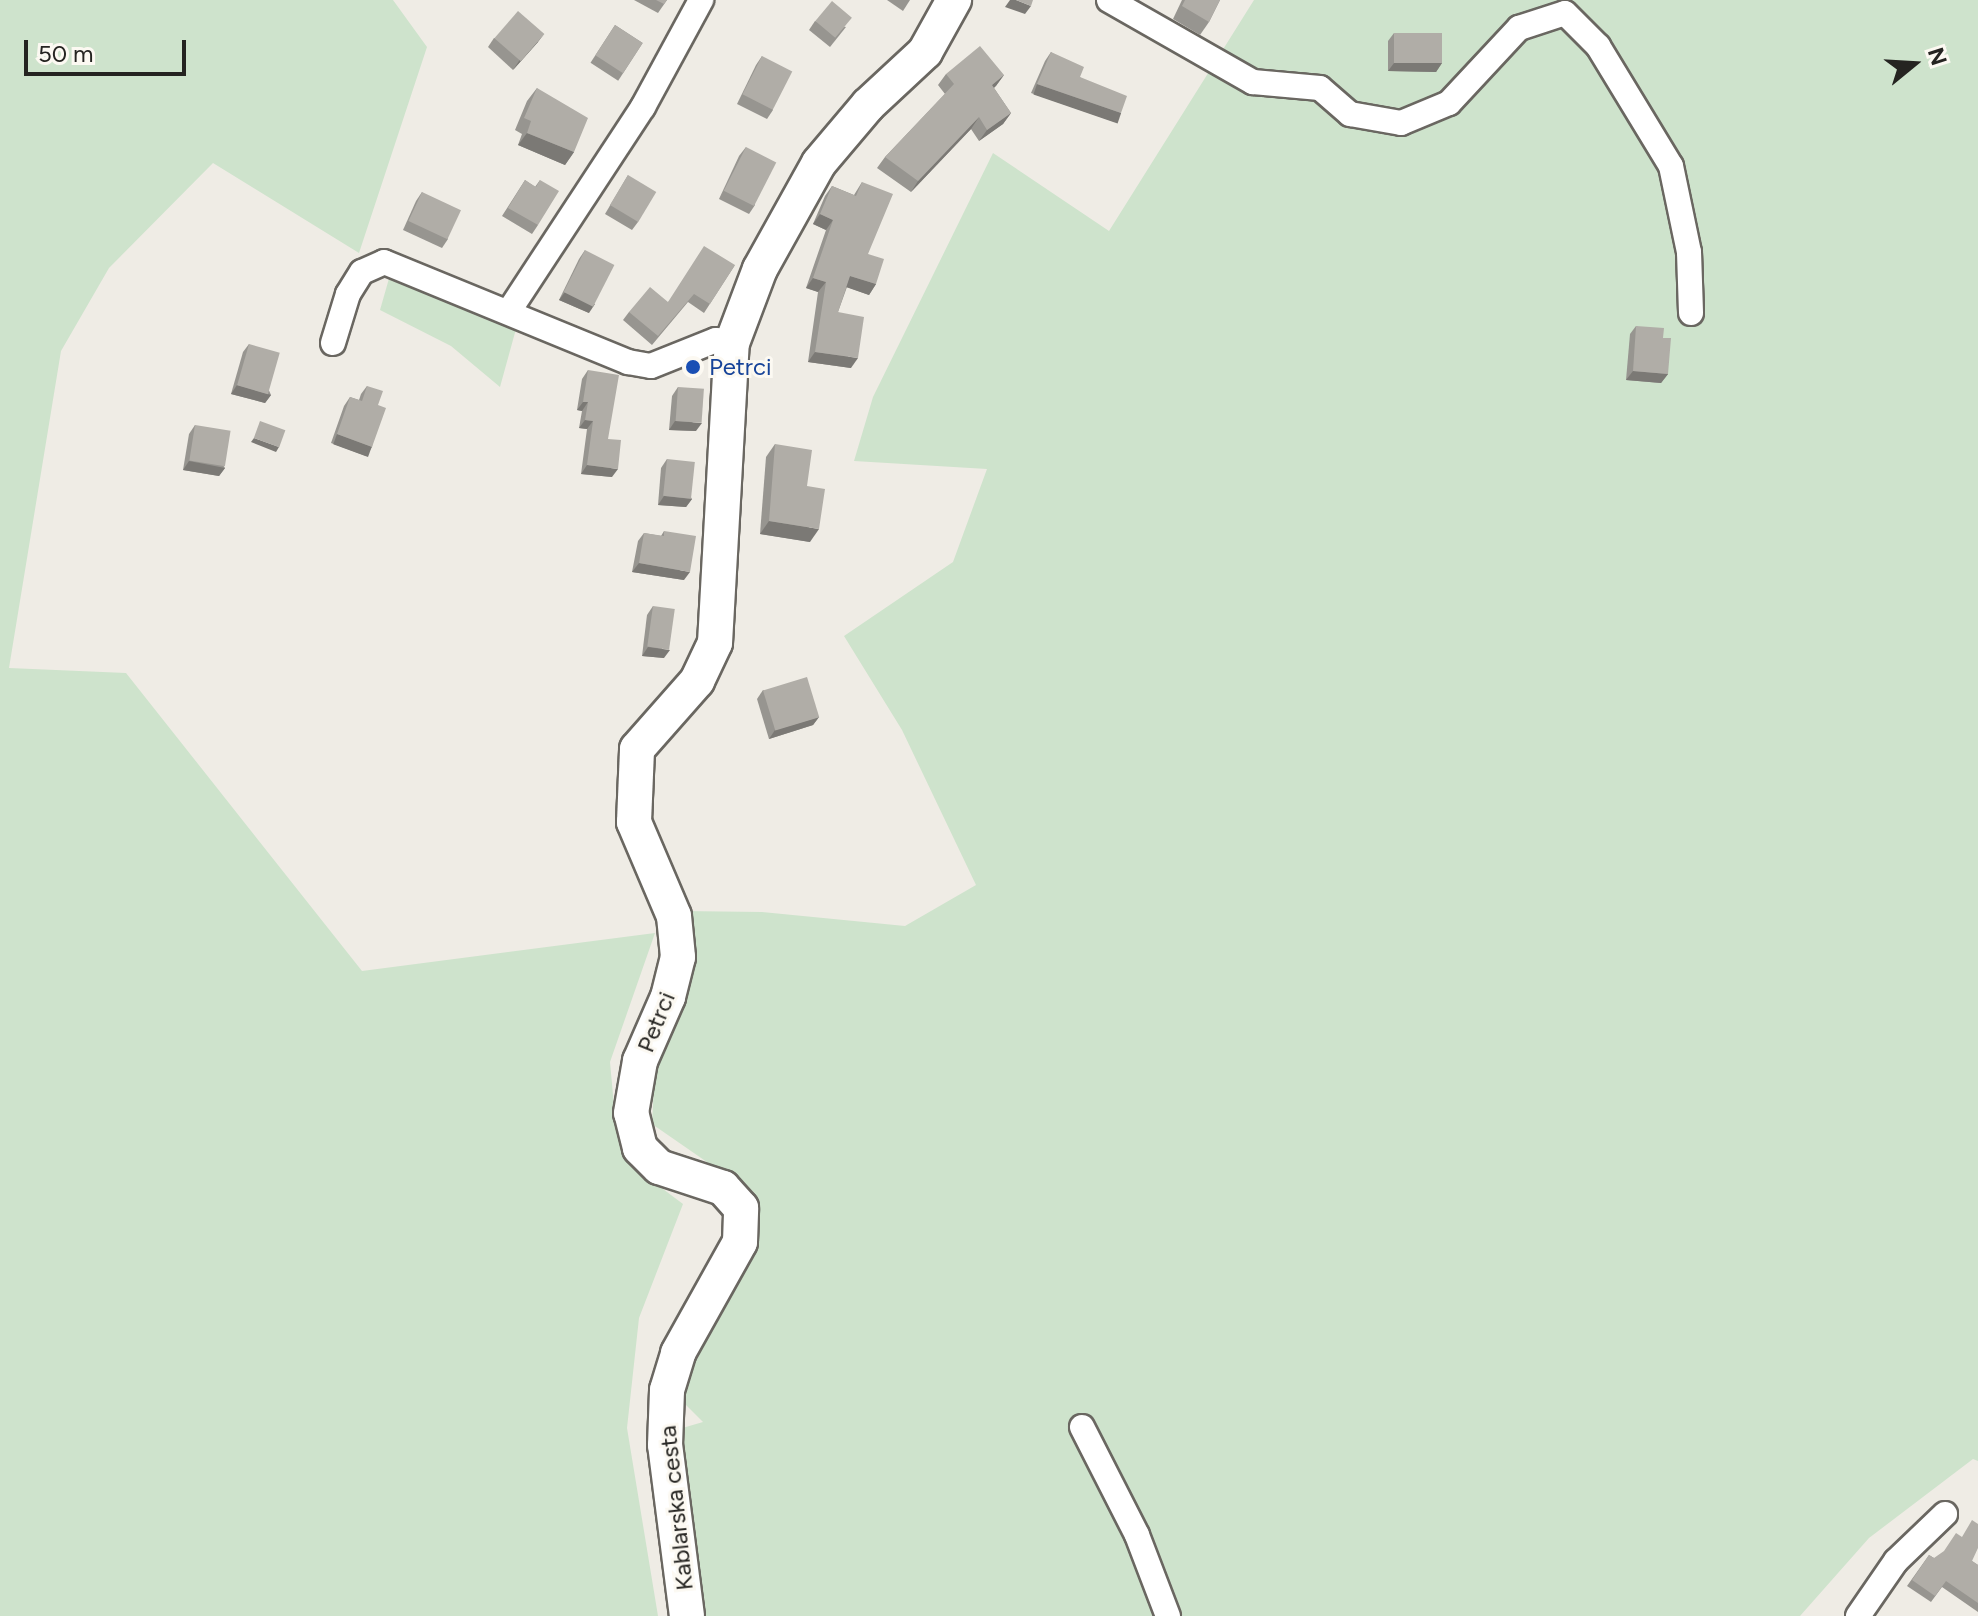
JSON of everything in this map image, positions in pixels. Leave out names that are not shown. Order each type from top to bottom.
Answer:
[{"type":"street","points":[[509,311],[643,107],[701,0]]},
{"type":"street","name":"Petrci","points":[[678,1353],[740,1242],[741,1208],[723,1188],[659,1167],[640,1148],[631,1113],[640,1061],[668,997],[678,957],[674,916],[634,822],[632,785],[637,749],[697,681],[715,643],[732,343],[760,269],[819,163],[868,105],[925,52],[954,0]]},
{"type":"street","points":[[1109,0],[1253,82],[1320,88],[1350,114],[1401,123],[1449,103],[1519,28],[1565,13],[1598,46],[1671,166],[1689,252],[1691,313]]},
{"type":"street","points":[[333,343],[348,294],[371,264],[407,268],[592,350],[651,366],[716,340],[732,343]]},
{"type":"street","name":"Kablarska cesta","points":[[678,1353],[667,1390],[665,1445],[687,1616]]},
{"type":"street","points":[[1082,1427],[1137,1535],[1168,1616]]},
{"type":"street","points":[[1858,1616],[1896,1561],[1945,1514]]},
{"type":"green space","points":[[0,0],[393,0],[427,47],[359,253],[213,163],[109,268],[61,351],[9,668],[126,673],[362,971],[655,933],[610,1062],[616,1128],[643,1174],[683,1204],[639,1318],[627,1428],[658,1616],[0,1616]]},
{"type":"green space","points":[[1254,0],[1978,0],[1978,1461],[1973,1459],[1869,1538],[1800,1616],[702,1616],[679,1429],[703,1422],[679,1398],[698,1336],[737,1284],[756,1196],[652,1124],[656,1046],[681,911],[762,912],[905,926],[976,885],[902,730],[844,636],[953,562],[987,469],[854,461],[873,397],[993,153],[1109,231]]},
{"type":"green space","points":[[390,275],[516,329],[500,387],[451,346],[380,310]]},
{"type":"building","points":[[1016,0],[1033,0],[1031,6]]},
{"type":"building","points":[[1185,0],[1220,0],[1209,22],[1182,6]]},
{"type":"building","points":[[832,1],[852,18],[835,38],[815,21]]},
{"type":"building","points":[[518,11],[544,34],[521,61],[494,38]]},
{"type":"building","points":[[615,25],[643,43],[623,73],[595,55]]},
{"type":"building","points":[[1394,33],[1442,33],[1442,63],[1394,63]]},
{"type":"building","points":[[980,46],[1004,75],[992,85],[1011,113],[987,130],[979,117],[918,181],[885,157],[954,84],[946,74]]},
{"type":"building","points":[[1051,52],[1084,67],[1080,77],[1127,96],[1121,113],[1037,84]]},
{"type":"building","points":[[762,56],[792,71],[773,110],[742,94]]},
{"type":"building","points":[[537,88],[588,118],[574,152],[527,133],[531,121],[524,118]]},
{"type":"building","points":[[746,147],[776,162],[754,206],[724,191]]},
{"type":"building","points":[[628,175],[656,192],[638,222],[610,205]]},
{"type":"building","points":[[525,180],[536,187],[540,180],[559,191],[538,225],[508,208]]},
{"type":"building","points":[[862,182],[893,194],[868,254],[884,259],[876,284],[850,276],[838,312],[864,317],[858,358],[815,352],[826,282],[813,278],[833,220],[820,214],[832,186],[856,196]]},
{"type":"building","points":[[422,192],[461,210],[447,239],[408,221]]},
{"type":"building","points":[[704,246],[735,265],[710,304],[694,294],[658,336],[629,312],[650,287],[668,302]]},
{"type":"building","points":[[585,250],[614,265],[593,307],[564,292]]},
{"type":"building","points":[[1636,326],[1664,328],[1663,338],[1671,338],[1668,374],[1633,371]]},
{"type":"building","points":[[249,344],[280,353],[268,394],[237,385]]},
{"type":"building","points":[[588,370],[619,375],[608,439],[621,440],[618,469],[587,465],[593,421],[585,420],[588,402],[583,402]]},
{"type":"building","points":[[367,386],[383,391],[378,405],[386,408],[372,447],[337,434],[350,397],[362,401]]},
{"type":"building","points":[[678,387],[704,389],[702,423],[676,421]]},
{"type":"building","points":[[260,421],[285,430],[279,447],[254,438]]},
{"type":"building","points":[[195,425],[231,431],[225,466],[189,461]]},
{"type":"building","points":[[775,444],[812,450],[807,486],[825,489],[819,529],[769,521]]},
{"type":"building","points":[[667,459],[695,462],[691,499],[663,496]]},
{"type":"building","points":[[664,531],[696,536],[690,572],[639,563],[644,533],[664,536]]},
{"type":"building","points":[[653,606],[675,609],[669,650],[647,647]]},
{"type":"building","points":[[807,677],[819,717],[775,731],[763,690]]},
{"type":"building","points":[[1972,1520],[1978,1524],[1978,1548],[1972,1561],[1978,1565],[1978,1603],[1946,1581],[1935,1596],[1912,1580],[1929,1555],[1934,1558],[1944,1551],[1956,1533],[1962,1537]]},
{"type":"place","name":"Petrci","points":[[693,367]]}]
